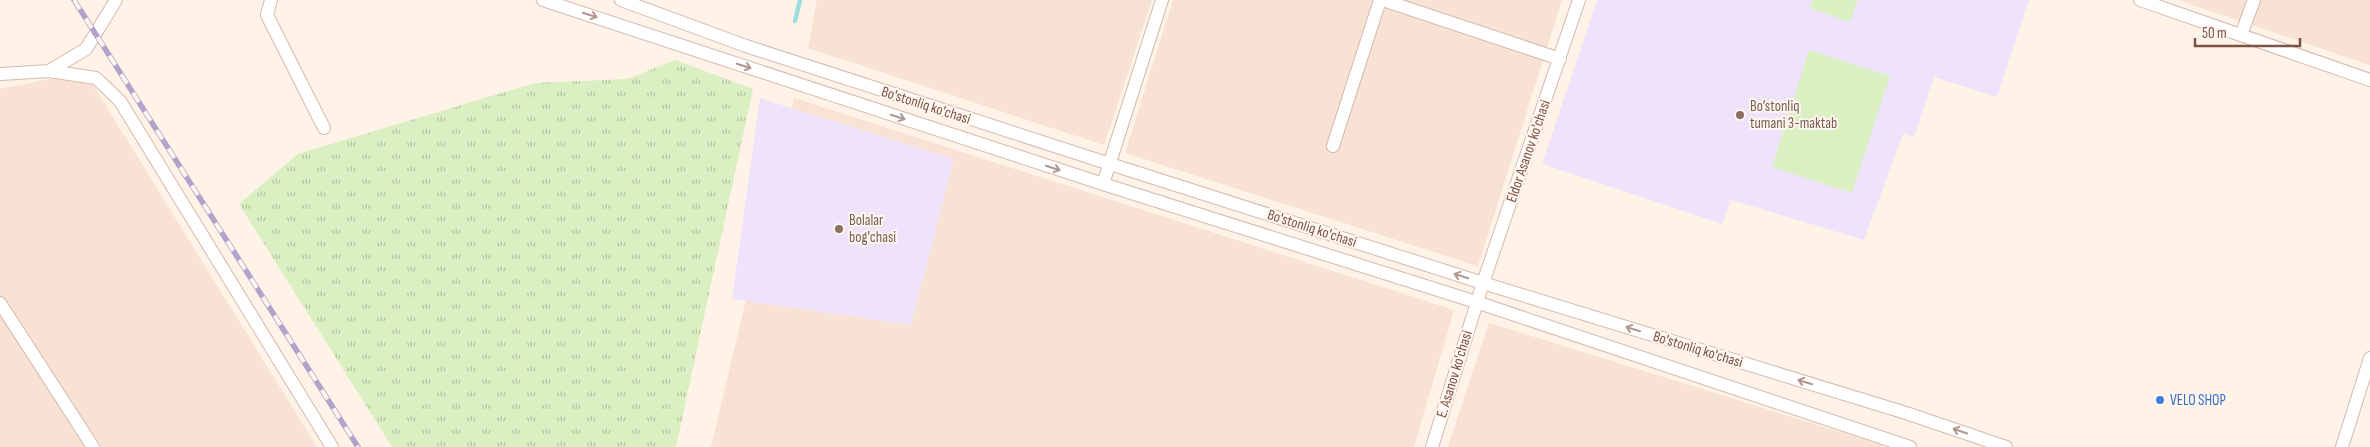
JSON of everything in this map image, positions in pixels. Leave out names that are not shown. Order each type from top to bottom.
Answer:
[{"type":"street","points":[[49,71],[86,49],[116,0]]},
{"type":"street","points":[[271,0],[267,15],[324,128]]},
{"type":"street","name":"Bo'stonliq ko'chasi","points":[[543,0],[1103,184],[1476,302],[1910,447]]},
{"type":"street","name":"Bo'stonliq ko'chasi","points":[[621,0],[746,46],[1110,164],[1482,283],[1906,413],[2006,447]]},
{"type":"street","points":[[1103,184],[1162,0]]},
{"type":"street","points":[[1334,146],[1381,0],[1560,59]]},
{"type":"street","name":"Eldor Asanov ko'chasi","points":[[1476,302],[1579,0]]},
{"type":"street","points":[[2140,0],[2370,80]]},
{"type":"street","points":[[2241,35],[2254,0]]},
{"type":"street","points":[[0,71],[49,71],[96,78],[120,100],[332,447]]},
{"type":"street","name":"E. Asanov ko'chasi","points":[[1432,447],[1476,302]]},
{"type":"street","points":[[0,303],[93,447]]},
{"type":"street","points":[[2342,447],[2370,358]]},
{"type":"shaded area","points":[[817,0],[1152,0],[1104,145],[808,48]]},
{"type":"shaded area","points":[[1173,0],[1562,0],[1478,266],[1125,153]]},
{"type":"shaded area","name":"Bo’stonliq tumani 3-maktab","points":[[1597,0],[2029,0],[1997,97],[1934,77],[1914,137],[1903,134],[1864,240],[1731,200],[1722,224],[1542,164]]},
{"type":"shaded area","points":[[2178,0],[2370,0],[2370,65]]},
{"type":"shaded area","points":[[85,72],[317,447],[0,447],[0,89]]},
{"type":"shaded area","name":"Bolalar bog'chasi","points":[[760,98],[954,159],[911,325],[732,299]]},
{"type":"shaded area","points":[[794,98],[1454,310],[1414,447],[711,447]]},
{"type":"shaded area","points":[[1489,323],[1882,445],[1882,447],[1448,447]]},
{"type":"green space","points":[[1813,0],[1858,0],[1850,22],[1810,8]]},
{"type":"green space","points":[[1809,50],[1890,76],[1852,193],[1772,167]]},
{"type":"green space","points":[[675,60],[753,89],[676,447],[392,447],[239,204],[298,154],[535,83],[627,79]]},
{"type":"waterway","points":[[795,21],[800,0]]},
{"type":"railway","points":[[74,0],[358,447]]},
{"type":"place","name":"Bo’stonliq tumani 3-maktab","points":[[1740,115]]},
{"type":"place","name":"Bolalar bog'chasi","points":[[839,229]]},
{"type":"place","name":"VELO SHOP","points":[[2160,400]]}]
